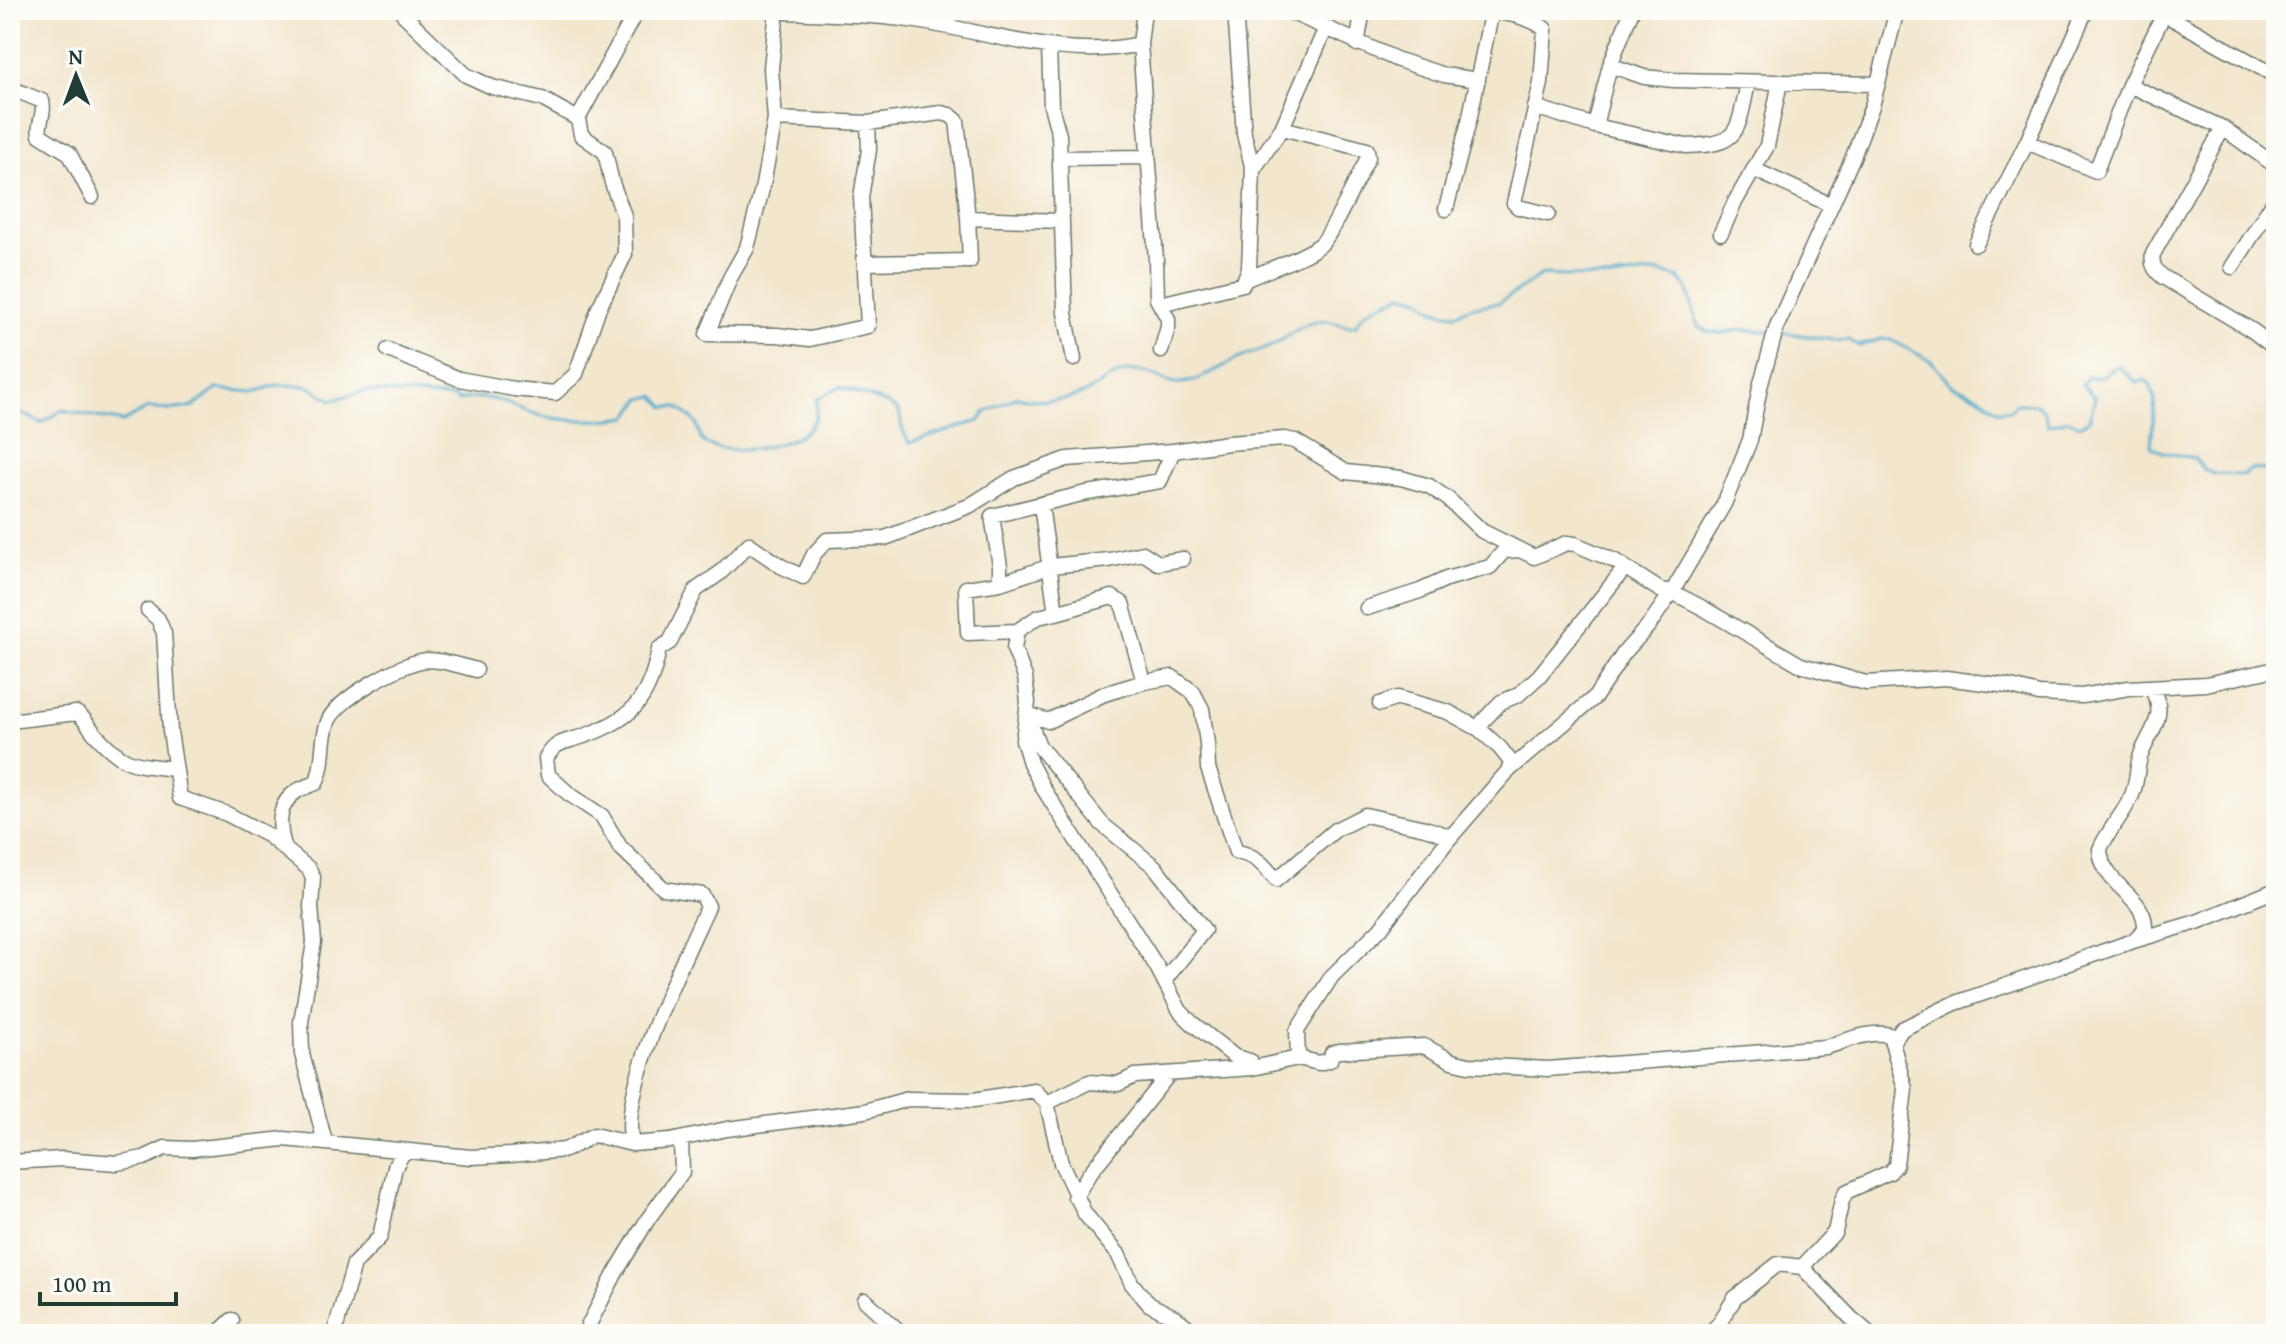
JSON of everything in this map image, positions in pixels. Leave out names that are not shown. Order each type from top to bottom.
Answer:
[{"type":"street","points":[[405,10],[404,15],[466,75],[492,87],[542,99],[578,119]]},
{"type":"street","points":[[388,350],[459,379],[514,389],[555,393],[576,374],[598,310],[625,254],[624,216],[605,152],[581,135],[578,119],[637,10]]},
{"type":"street","points":[[777,10],[771,68],[775,119],[763,185],[747,248],[730,278],[707,334],[810,339],[868,326],[861,197],[869,150],[868,123]]},
{"type":"street","points":[[784,10],[927,16],[1049,47],[1114,50],[1140,44]]},
{"type":"street","points":[[1144,10],[1140,44],[1156,290],[1168,319],[1161,351]]},
{"type":"street","points":[[1235,10],[1244,134],[1253,170],[1247,279]]},
{"type":"street","points":[[1286,10],[1357,44],[1444,75],[1478,80]]},
{"type":"street","points":[[1357,44],[1363,10]]},
{"type":"street","points":[[1446,209],[1492,10],[1542,17],[1546,36],[1541,83],[1514,203],[1518,207],[1548,214]]},
{"type":"street","points":[[1595,126],[1610,65],[1632,10]]},
{"type":"street","points":[[1298,1058],[1297,1031],[1332,976],[1380,929],[1448,840],[1508,771],[1595,697],[1624,653],[1672,592],[1730,490],[1750,440],[1760,387],[1777,326],[1853,157],[1878,84],[1897,10]]},
{"type":"street","points":[[1976,244],[2027,142],[2086,10]]},
{"type":"street","points":[[2027,142],[2096,171],[2129,85],[2165,12],[2276,76]]},
{"type":"street","points":[[1253,170],[1282,128],[1325,30]]},
{"type":"street","points":[[1049,47],[1051,106],[1058,125],[1060,158],[1065,313],[1074,359]]},
{"type":"street","points":[[1610,65],[1644,77],[1748,83],[1878,84]]},
{"type":"street","points":[[1721,233],[1767,146],[1780,82]]},
{"type":"street","points":[[1535,107],[1595,126],[1686,146],[1723,142],[1739,127],[1748,83]]},
{"type":"street","points":[[2129,85],[2223,128],[2276,166]]},
{"type":"street","points":[[10,88],[42,101],[44,114],[40,135],[69,153],[92,197]]},
{"type":"street","points":[[775,119],[868,123],[941,113],[957,121],[970,261],[866,263]]},
{"type":"street","points":[[1160,304],[1243,284],[1247,279],[1319,247],[1329,237],[1334,221],[1368,158],[1367,150],[1282,128]]},
{"type":"street","points":[[2223,128],[2151,262],[2163,277],[2253,331],[2276,349]]},
{"type":"street","points":[[1060,158],[1147,157]]},
{"type":"street","points":[[1755,170],[1831,205]]},
{"type":"street","points":[[2232,267],[2276,198]]},
{"type":"street","points":[[968,218],[1062,221]]},
{"type":"street","points":[[632,1144],[629,1131],[632,1099],[654,1030],[708,906],[702,895],[664,889],[620,847],[602,816],[569,794],[548,775],[546,758],[555,744],[614,725],[634,707],[654,677],[659,649],[670,642],[696,590],[720,573],[749,544],[803,577],[814,554],[827,540],[885,538],[969,506],[1014,478],[1067,459],[1284,439],[1295,441],[1346,472],[1401,478],[1429,486],[1482,531],[1534,557],[1567,543],[1601,554],[1660,590],[1672,592],[1801,665],[1866,683],[1946,678],[2063,696],[2129,688],[2206,684],[2276,669]]},
{"type":"street","points":[[1000,583],[992,516],[1082,494],[1160,481],[1173,451]]},
{"type":"street","points":[[1041,505],[1056,613]]},
{"type":"street","points":[[1367,608],[1446,579],[1490,567],[1504,551],[1524,551]]},
{"type":"street","points":[[1144,682],[1122,603],[1112,597],[1038,617],[1017,631],[968,633],[966,588],[1000,583],[1051,566],[1143,553],[1158,563],[1183,559]]},
{"type":"street","points":[[1479,729],[1501,702],[1518,695],[1539,676],[1624,569]]},
{"type":"street","points":[[148,610],[158,619],[164,633],[170,731],[180,798],[227,814],[284,846],[309,869],[313,877],[311,907],[314,942],[301,1022],[302,1054],[325,1142]]},
{"type":"street","points":[[1017,631],[1014,649],[1025,677],[1027,714],[1023,740],[1030,763],[1164,981],[1174,1003],[1192,1023],[1235,1057],[1250,1061],[1253,1066]]},
{"type":"street","points":[[284,846],[280,814],[298,790],[316,783],[324,762],[327,724],[339,706],[396,671],[425,660],[476,670]]},
{"type":"street","points":[[1027,714],[1048,721],[1104,694],[1172,677],[1193,692],[1202,709],[1210,778],[1236,852],[1258,859],[1276,880],[1335,830],[1365,815],[1425,828],[1446,835],[1448,840]]},
{"type":"street","points":[[2133,941],[2145,929],[2146,922],[2131,897],[2105,872],[2100,849],[2130,800],[2141,755],[2156,726],[2159,703],[2151,689]]},
{"type":"street","points":[[1380,704],[1398,698],[1448,712],[1479,729],[1500,748],[1511,762],[1508,771]]},
{"type":"street","points":[[10,721],[76,713],[114,753],[128,762],[145,768],[175,769]]},
{"type":"street","points":[[1027,714],[1039,746],[1102,824],[1155,867],[1204,930],[1164,981]]},
{"type":"street","points":[[1892,1043],[1902,1029],[1953,1004],[2197,922],[2276,890]]},
{"type":"street","points":[[1047,1103],[1089,1082],[1118,1084],[1135,1076],[1253,1066],[1298,1058],[1319,1063],[1330,1060],[1332,1053],[1339,1051],[1424,1046],[1452,1061],[1469,1065],[1548,1069],[1826,1047],[1881,1033],[1890,1035],[1905,1089],[1896,1165],[1890,1172],[1846,1192],[1835,1232],[1802,1267]]},
{"type":"street","points":[[1075,1197],[1089,1174],[1169,1074]]},
{"type":"street","points":[[10,1162],[62,1159],[117,1163],[144,1158],[165,1148],[192,1149],[284,1139],[471,1157],[510,1155],[565,1150],[594,1135],[632,1144],[681,1139],[727,1129],[853,1113],[908,1099],[974,1100],[1034,1090],[1047,1103],[1061,1163],[1085,1214],[1123,1261],[1132,1284],[1149,1304],[1176,1318],[1197,1334]]},
{"type":"street","points":[[584,1334],[648,1219],[682,1172],[681,1139]]},
{"type":"street","points":[[334,1334],[354,1264],[380,1237],[395,1167],[404,1151]]},
{"type":"street","points":[[1708,1334],[1718,1325],[1735,1298],[1770,1267],[1778,1264],[1802,1267],[1870,1334]]},
{"type":"street","points":[[865,1300],[902,1334]]},
{"type":"street","points":[[217,1334],[232,1320]]},
{"type":"waterway","points":[[457,401],[494,399],[547,417],[588,420],[628,417],[641,399],[655,396],[665,407],[677,407],[692,419],[707,444],[745,450],[775,445],[800,435],[814,421],[817,399],[840,387],[886,403],[899,411],[909,443],[979,421],[986,412],[1017,397],[1044,401],[1072,397],[1128,372],[1143,372],[1178,383],[1198,379],[1246,355],[1268,348],[1314,322],[1356,325],[1370,309],[1402,294],[1421,299],[1431,308],[1444,313],[1457,314],[1470,307],[1499,303],[1542,275],[1611,278],[1658,272],[1677,277],[1687,288],[1698,326],[1708,332],[1769,331]]},
{"type":"waterway","points":[[1780,332],[1834,340],[1848,339],[1859,346],[1881,339],[1891,340],[1931,361],[1952,385],[1980,397],[1997,410],[2011,410],[2015,404],[2036,404],[2044,411],[2048,425],[2069,420],[2080,425],[2089,420],[2095,398],[2082,384],[2088,377],[2101,377],[2118,366],[2138,383],[2144,380],[2150,384],[2155,401],[2151,446],[2162,452],[2194,458],[2204,470],[2214,474],[2243,475],[2251,469],[2276,471]]},
{"type":"waterway","points":[[10,411],[13,409],[42,423],[62,410],[123,422],[148,408],[168,410],[193,407],[217,389],[254,392],[277,385],[308,386],[332,400],[365,391],[456,398]]}]
